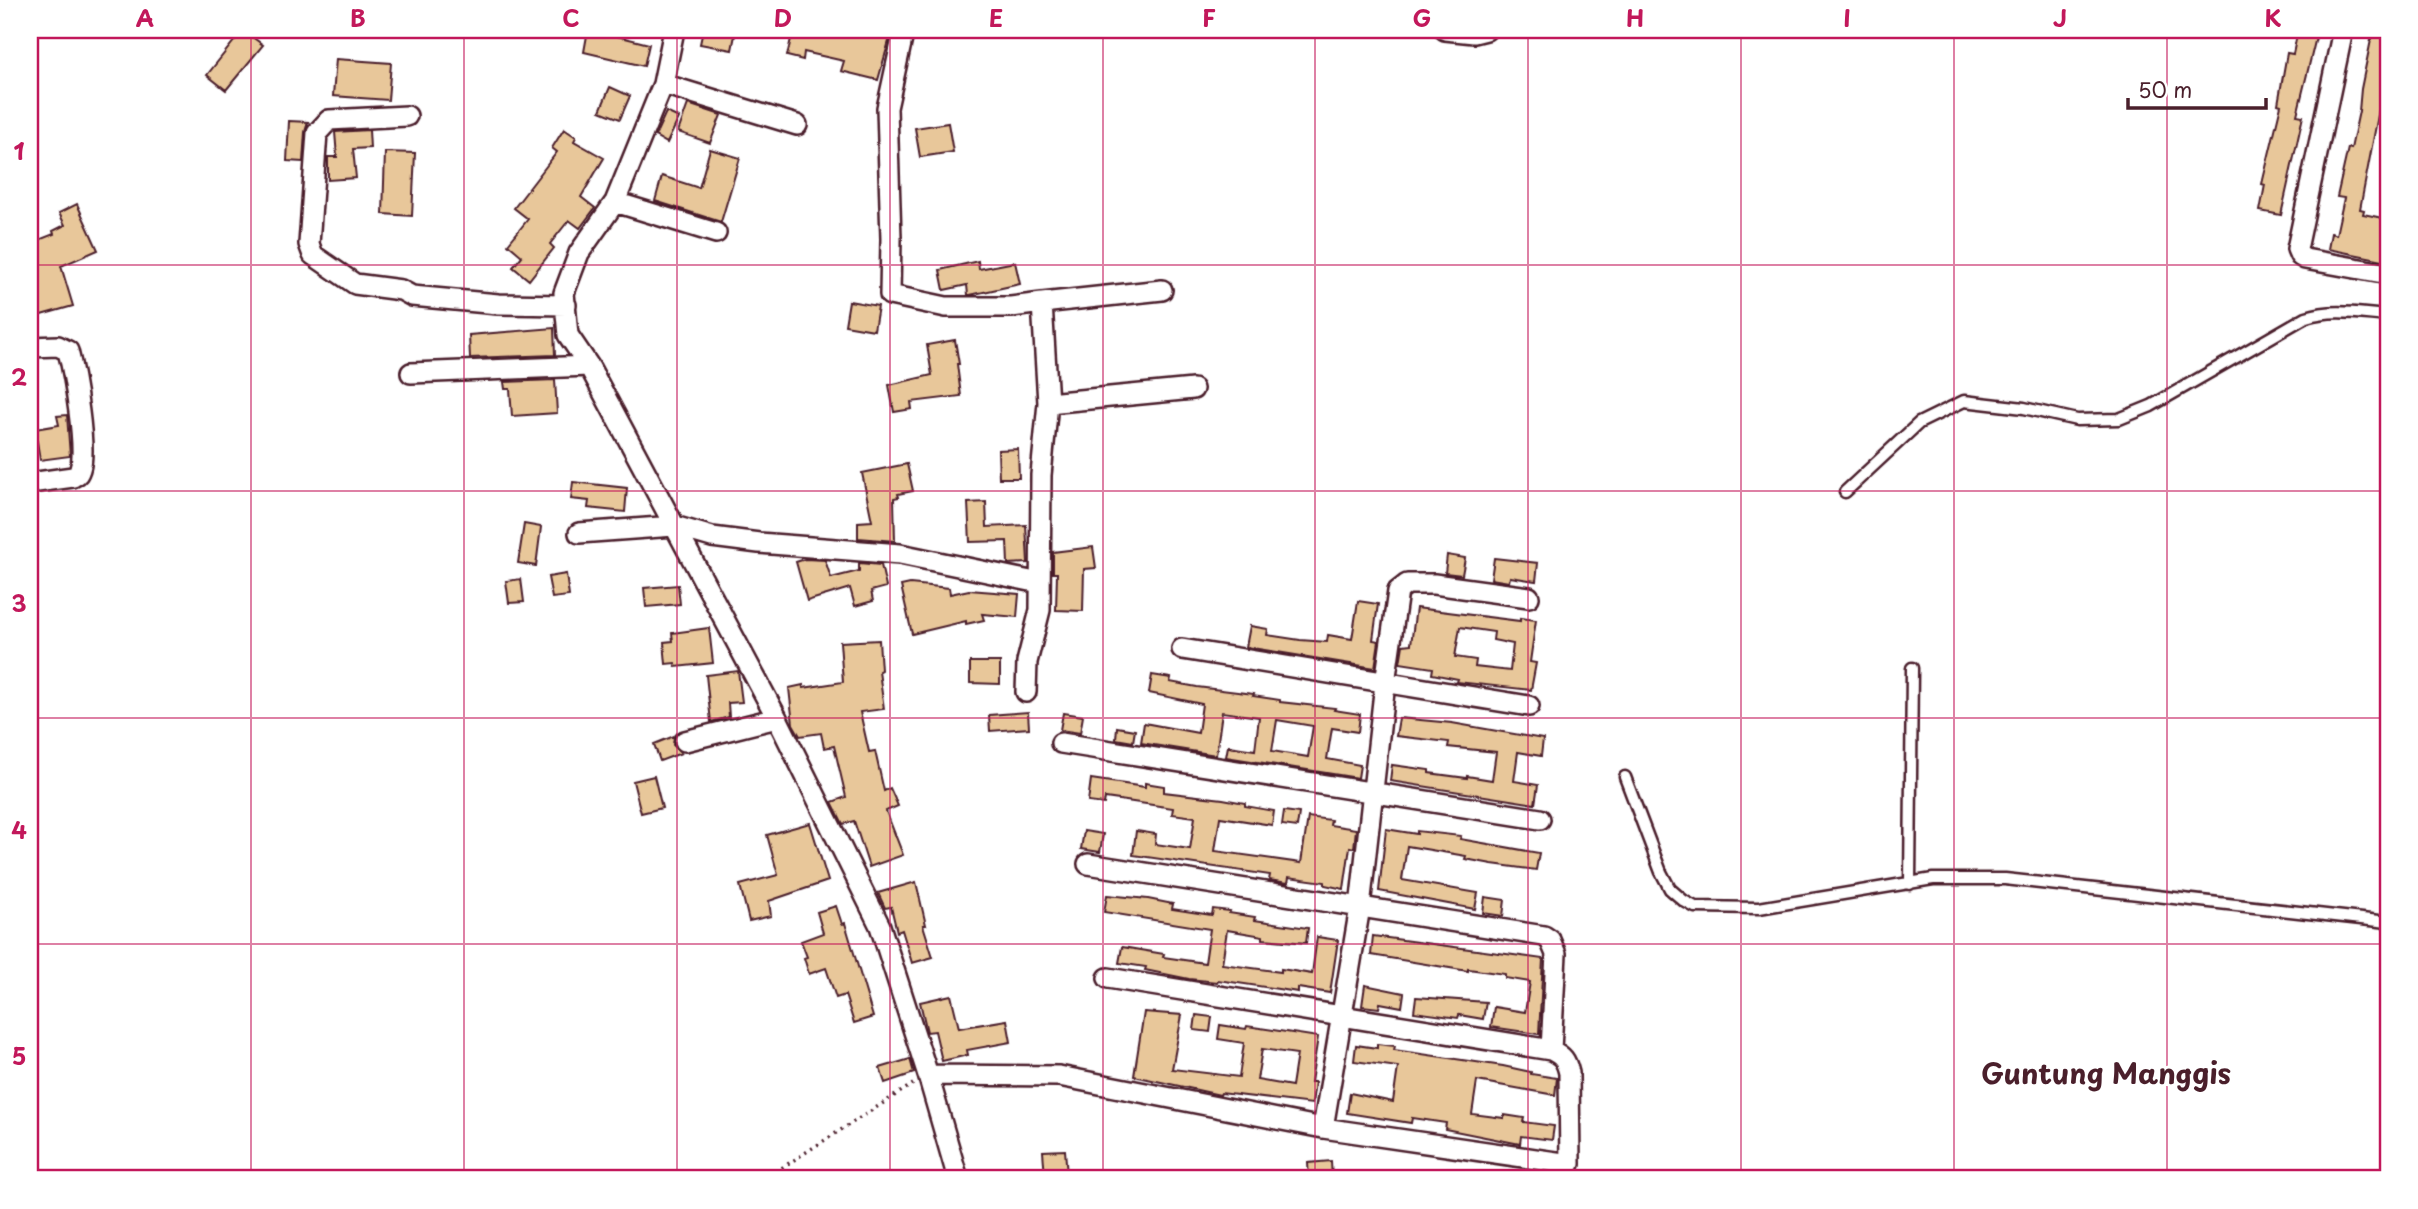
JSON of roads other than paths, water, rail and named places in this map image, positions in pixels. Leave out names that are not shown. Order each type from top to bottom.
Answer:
[{"type":"street","points":[[674,30],[663,84],[615,202],[579,253],[564,293],[568,335],[589,366],[777,718],[880,926],[928,1074],[958,1179]]},
{"type":"street","points":[[904,30],[887,108],[890,295],[946,307],[1011,307],[1163,290]]},
{"type":"street","points":[[1445,30],[1474,33],[1486,30]]},
{"type":"street","points":[[2343,30],[2297,248],[2300,256],[2305,259],[2388,274]]},
{"type":"street","points":[[663,84],[797,125]]},
{"type":"street","points":[[407,116],[329,120],[317,132],[309,244],[313,255],[355,285],[401,290],[412,296],[498,304],[566,305]]},
{"type":"street","points":[[615,202],[716,233]]},
{"type":"street","points":[[1026,692],[1027,662],[1040,610],[1041,475],[1048,403],[1042,303]]},
{"type":"street","points":[[30,348],[58,345],[68,351],[81,435],[82,461],[78,473],[73,477],[30,483]]},
{"type":"street","points":[[411,373],[589,366]]},
{"type":"street","points":[[1048,403],[1193,389]]},
{"type":"street","points":[[579,533],[674,526],[712,537],[759,543],[900,554],[1040,583]]},
{"type":"street","points":[[1323,1128],[1360,906],[1398,591],[1403,585],[1434,584],[1530,597]]},
{"type":"street","points":[[1182,649],[1530,706]]},
{"type":"street","points":[[685,741],[777,718]]},
{"type":"street","points":[[1061,743],[1540,819]]},
{"type":"street","points":[[1088,864],[1544,936],[1550,940],[1556,954],[1551,1050]]},
{"type":"street","points":[[928,1074],[1059,1076],[1323,1128],[1570,1164],[1569,1073],[1567,1062],[1562,1055],[1551,1050],[1341,1018],[1108,978]]},
{"type":"lane","points":[[1845,492],[1919,423],[1964,401],[2024,408],[2077,419],[2119,419],[2151,406],[2306,317],[2338,312],[2388,316]]},
{"type":"lane","points":[[1910,884],[1912,668]]},
{"type":"lane","points":[[1625,777],[1661,873],[1670,889],[1695,907],[1759,908],[1933,879],[2005,879],[2388,922]]},
{"type":"district","name":"Guntung Manggis","points":[[2106,1072]]}]
